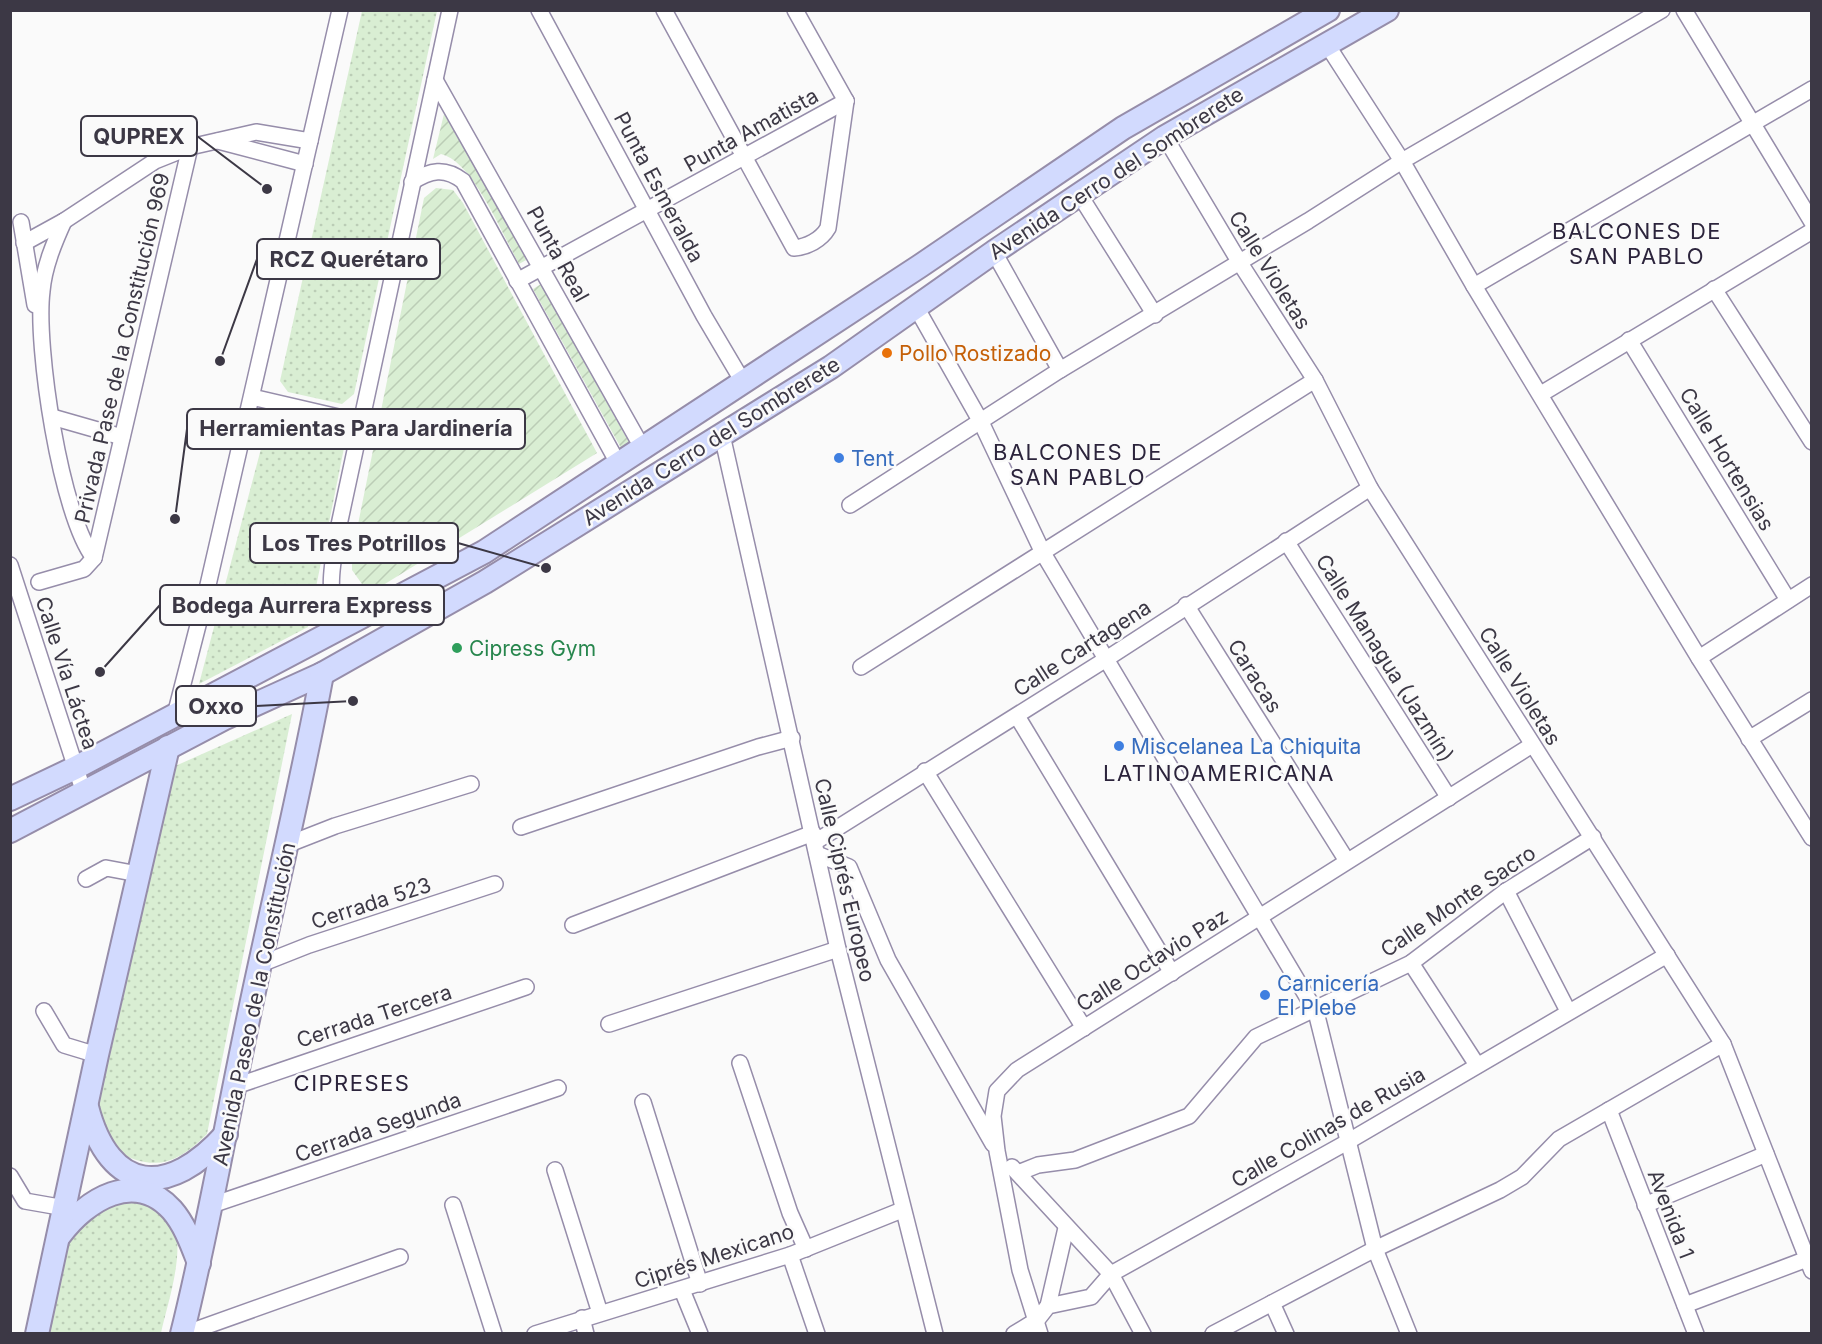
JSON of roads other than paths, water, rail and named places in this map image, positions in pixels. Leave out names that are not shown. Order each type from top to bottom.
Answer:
[{"type":"main road","name":"Avenida Cerro del Sombrerete","points":[[10,831],[168,747],[322,674],[485,582],[831,367],[1036,223],[1165,137],[1387,10]]},
{"type":"main road","name":"Avenida Cerro del Sombrerete","points":[[10,800],[484,552],[620,465],[920,266],[1123,128],[1316,13]]},
{"type":"main road","points":[[1019,198],[1036,223]]},
{"type":"main road","name":"Avenida Paseo de la Constitución","points":[[183,1334],[261,964],[289,844],[322,674]]},
{"type":"main road","points":[[38,1334],[97,1055],[168,747]]},
{"type":"main road","points":[[86,1105],[104,1151],[121,1168],[140,1177],[164,1177],[187,1169],[206,1155],[226,1134]]},
{"type":"main road","points":[[58,1238],[76,1215],[95,1200],[115,1192],[139,1191],[154,1196],[172,1210],[186,1231],[199,1263]]},
{"type":"street","points":[[174,715],[203,608],[340,10]]},
{"type":"street","points":[[342,627],[333,609],[329,590],[339,525],[450,10]]},
{"type":"street","name":"Punta Esmeralda","points":[[539,10],[704,316],[743,382]]},
{"type":"street","points":[[664,10],[794,248],[805,247],[824,235],[828,228],[846,101],[795,10]]},
{"type":"street","points":[[850,505],[1060,370],[1155,315],[1402,161],[1662,10]]},
{"type":"street","points":[[1684,10],[1812,222]]},
{"type":"street","points":[[1326,43],[1402,161],[1474,286],[1699,658],[1812,838]]},
{"type":"street","name":"Punta Real","points":[[435,80],[643,449]]},
{"type":"street","points":[[1474,286],[1812,89]]},
{"type":"street","name":"Punta Amatista","points":[[517,281],[846,101]]},
{"type":"street","name":"Privada Pase de la Constitución 969","points":[[24,243],[63,221],[155,161],[190,147],[212,140],[256,132],[310,141]]},
{"type":"street","name":"Calle Violetas","points":[[1165,137],[1240,262],[1315,380],[1370,488],[1723,1044],[1809,1265]]},
{"type":"street","points":[[212,140],[305,164]]},
{"type":"street","name":"Privada Pase de la Constitución 969","points":[[94,558],[190,147]]},
{"type":"street","points":[[412,182],[424,174],[442,171],[454,174],[463,181],[620,465]]},
{"type":"street","points":[[1079,194],[1155,315]]},
{"type":"street","name":"Privada Pase de la Constitución 969","points":[[40,332],[42,290],[63,221]]},
{"type":"street","name":"Privada Pase de la Constitución 969","points":[[21,222],[62,476],[84,545],[94,558]]},
{"type":"street","points":[[1541,394],[1812,231]]},
{"type":"street","points":[[994,252],[1060,370]]},
{"type":"street","points":[[1714,289],[1812,442]]},
{"type":"street","points":[[916,307],[981,422],[1044,553],[1314,1009],[1375,1249],[1409,1334]]},
{"type":"street","name":"Calle Hortensias","points":[[1629,340],[1788,600]]},
{"type":"street","points":[[861,667],[1315,380]]},
{"type":"street","points":[[252,397],[360,422]]},
{"type":"street","points":[[52,417],[122,436]]},
{"type":"street","name":"Calle Ciprés Europeo","points":[[722,435],[838,949],[935,1334]]},
{"type":"street","name":"Calle Cartagena","points":[[573,925],[815,843],[925,771],[1017,716],[1370,488]]},
{"type":"street","name":"Calle Managua (Jazmín)","points":[[1286,541],[1449,798]]},
{"type":"street","points":[[39,582],[84,569],[94,558]]},
{"type":"street","name":"Calle Vía Láctea","points":[[10,565],[84,793]]},
{"type":"street","points":[[1699,658],[1812,585]]},
{"type":"street","name":"Caracas","points":[[1186,605],[1347,861]]},
{"type":"street","points":[[1749,739],[1812,700]]},
{"type":"street","points":[[1017,716],[1172,973]]},
{"type":"street","points":[[520,827],[758,747],[792,738]]},
{"type":"street","name":"Calle Octavio Paz","points":[[1038,1327],[1020,1270],[997,1151],[993,1116],[996,1092],[1017,1070],[1532,745]]},
{"type":"street","points":[[925,771],[1084,1028]]},
{"type":"street","points":[[289,844],[335,826],[471,784]]},
{"type":"street","name":"Calle Monte Sacro","points":[[1018,1173],[1038,1165],[1075,1160],[1189,1116],[1256,1037],[1411,963],[1506,891],[1593,837]]},
{"type":"street","points":[[815,843],[849,867],[888,960],[997,1151],[1111,1274],[1143,1334]]},
{"type":"street","points":[[86,879],[106,868],[138,874]]},
{"type":"street","name":"Cerrada 523","points":[[261,964],[309,945],[495,884]]},
{"type":"street","points":[[1506,891],[1568,1011]]},
{"type":"street","points":[[609,1024],[838,949]]},
{"type":"street","name":"Calle Colinas de Rusia","points":[[1048,1306],[1091,1297],[1111,1274],[1348,1141],[1667,955]]},
{"type":"street","points":[[1411,963],[1477,1065]]},
{"type":"street","name":"Cerrada Tercera","points":[[236,1086],[526,987]]},
{"type":"street","points":[[44,1011],[64,1045],[97,1055]]},
{"type":"street","points":[[1213,1334],[1375,1249],[1500,1190],[1522,1177],[1559,1139],[1723,1044]]},
{"type":"street","points":[[740,1063],[790,1213],[806,1249]]},
{"type":"street","name":"Cerrada Segunda","points":[[212,1205],[558,1088]]},
{"type":"street","points":[[643,1102],[700,1284]]},
{"type":"street","name":"Avenida 1","points":[[1609,1110],[1696,1334]]},
{"type":"street","points":[[1645,1205],[1766,1154]]},
{"type":"street","points":[[555,1170],[600,1313]]},
{"type":"street","points":[[10,1176],[25,1201],[65,1208]]},
{"type":"street","points":[[453,1204],[494,1334]]},
{"type":"street","name":"Ciprés Mexicano","points":[[535,1334],[789,1255],[902,1210]]},
{"type":"street","points":[[1014,1334],[1038,1327],[1048,1306],[1066,1228]]},
{"type":"street","points":[[789,1255],[817,1334]]},
{"type":"street","points":[[183,1334],[400,1257]]},
{"type":"street","points":[[1685,1305],[1809,1265]]},
{"type":"street","points":[[682,1290],[700,1334]]},
{"type":"street","points":[[1272,1303],[1286,1334]]},
{"type":"street","points":[[582,1318],[586,1334]]},
{"type":"place","name":"QUPREX","points":[[267,189]]},
{"type":"place","name":"Pollo Rostizado","points":[[887,353]]},
{"type":"place","name":"RCZ Querétaro","points":[[220,361]]},
{"type":"place","name":"Tent","points":[[839,458]]},
{"type":"place","name":"Herramientas Para Jardinería","points":[[175,519]]},
{"type":"place","name":"Los Tres Potrillos","points":[[546,568]]},
{"type":"place","name":"Cipress Gym","points":[[457,648]]},
{"type":"place","name":"Bodega Aurrera Express","points":[[100,672]]},
{"type":"place","name":"Oxxo","points":[[353,701]]},
{"type":"place","name":"Miscelanea La Chiquita","points":[[1119,746]]},
{"type":"place","name":"Carnicería El Plebe","points":[[1265,995]]},
{"type":"district","name":"BALCONES DE SAN PABLO","points":[[1637,244]]},
{"type":"district","name":"BALCONES DE SAN PABLO","points":[[1078,464]]},
{"type":"district","name":"LATINOAMERICANA","points":[[1219,773]]},
{"type":"district","name":"CIPRESES","points":[[352,1083]]}]
